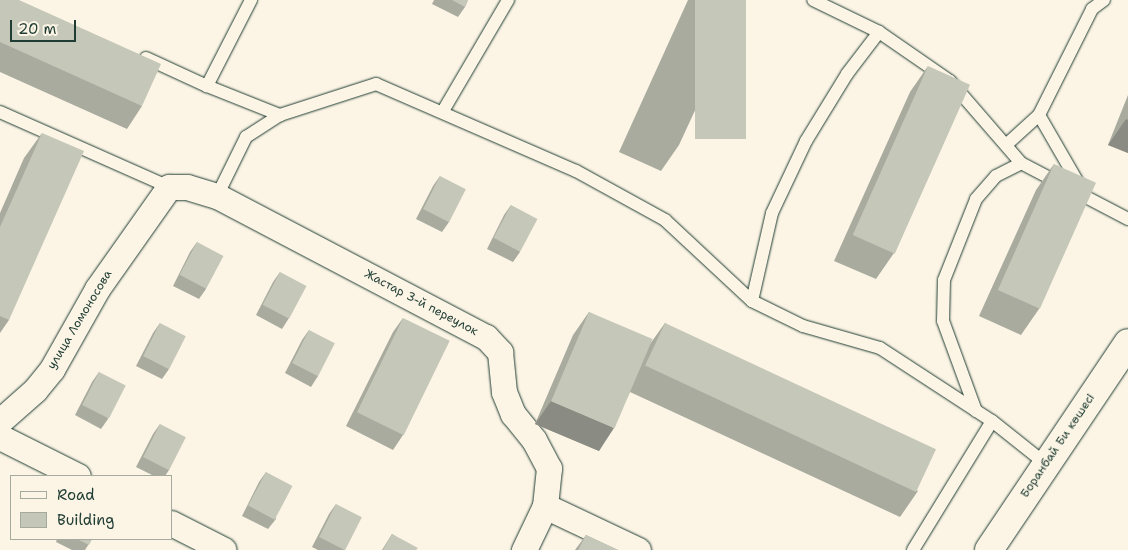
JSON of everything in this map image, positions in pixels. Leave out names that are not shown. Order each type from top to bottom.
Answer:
[{"type":"main road","name":"Боранбай Би көшесі","points":[[989,550],[1128,343]]},
{"type":"street","name":"Жастар 3-й переулок","points":[[169,187],[187,187],[217,196],[486,337],[500,352],[504,392],[513,414],[534,440],[548,468],[545,506],[524,550]]},
{"type":"street","name":"улица Ломоносова","points":[[0,420],[35,390],[52,369],[96,289],[169,187]]},
{"type":"street","points":[[0,437],[76,475]]},
{"type":"street","points":[[545,506],[638,550]]},
{"type":"street","points":[[172,524],[224,550]]},
{"type":"lane","points":[[207,86],[251,0]]},
{"type":"lane","points":[[443,111],[508,0]]},
{"type":"lane","points":[[812,0],[879,32],[950,81],[1021,163],[1128,218]]},
{"type":"lane","points":[[1006,145],[1039,115],[1092,9],[1104,0]]},
{"type":"lane","points":[[752,301],[772,213],[806,141],[847,74],[879,32]]},
{"type":"lane","points":[[136,53],[207,86],[280,115]]},
{"type":"lane","points":[[217,196],[246,137],[280,115],[376,84],[443,111],[576,171],[665,220],[752,301],[803,326],[880,348],[992,422],[1046,464]]},
{"type":"lane","points":[[0,112],[169,187]]},
{"type":"lane","points":[[1039,115],[1087,197]]},
{"type":"lane","points":[[976,411],[943,322],[944,280],[976,198],[996,176],[1021,163]]},
{"type":"lane","points":[[913,550],[992,422]]},
{"type":"building","points":[[0,0],[19,0],[161,64],[142,106],[0,42]]},
{"type":"building","points":[[452,0],[468,0],[465,7]]},
{"type":"building","points":[[695,0],[746,0],[746,139],[695,139]]},
{"type":"building","points":[[928,66],[970,85],[895,254],[853,235]]},
{"type":"building","points":[[42,133],[84,151],[9,320],[0,316],[0,227]]},
{"type":"building","points":[[1054,164],[1096,183],[1040,309],[998,290]]},
{"type":"building","points":[[440,176],[466,189],[449,222],[423,209]]},
{"type":"building","points":[[511,205],[537,219],[520,252],[494,238]]},
{"type":"building","points":[[197,242],[223,256],[206,289],[180,275]]},
{"type":"building","points":[[280,272],[306,286],[289,319],[263,305]]},
{"type":"building","points":[[589,312],[653,339],[615,428],[551,401]]},
{"type":"building","points":[[403,318],[450,341],[404,435],[357,412]]},
{"type":"building","points":[[160,323],[186,336],[169,369],[143,356]]},
{"type":"building","points":[[665,323],[936,449],[916,492],[645,366]]},
{"type":"building","points":[[309,330],[335,343],[318,376],[292,363]]},
{"type":"building","points":[[99,372],[126,386],[109,419],[82,405]]},
{"type":"building","points":[[160,424],[186,437],[169,470],[143,457]]},
{"type":"building","points":[[266,472],[292,486],[275,520],[248,506]]},
{"type":"building","points":[[336,504],[362,517],[345,550],[319,537]]},
{"type":"building","points":[[392,534],[418,548],[416,550],[383,550]]},
{"type":"building","points":[[586,535],[618,550],[578,550]]},
{"type":"building","points":[[79,540],[92,540],[89,545]]}]
